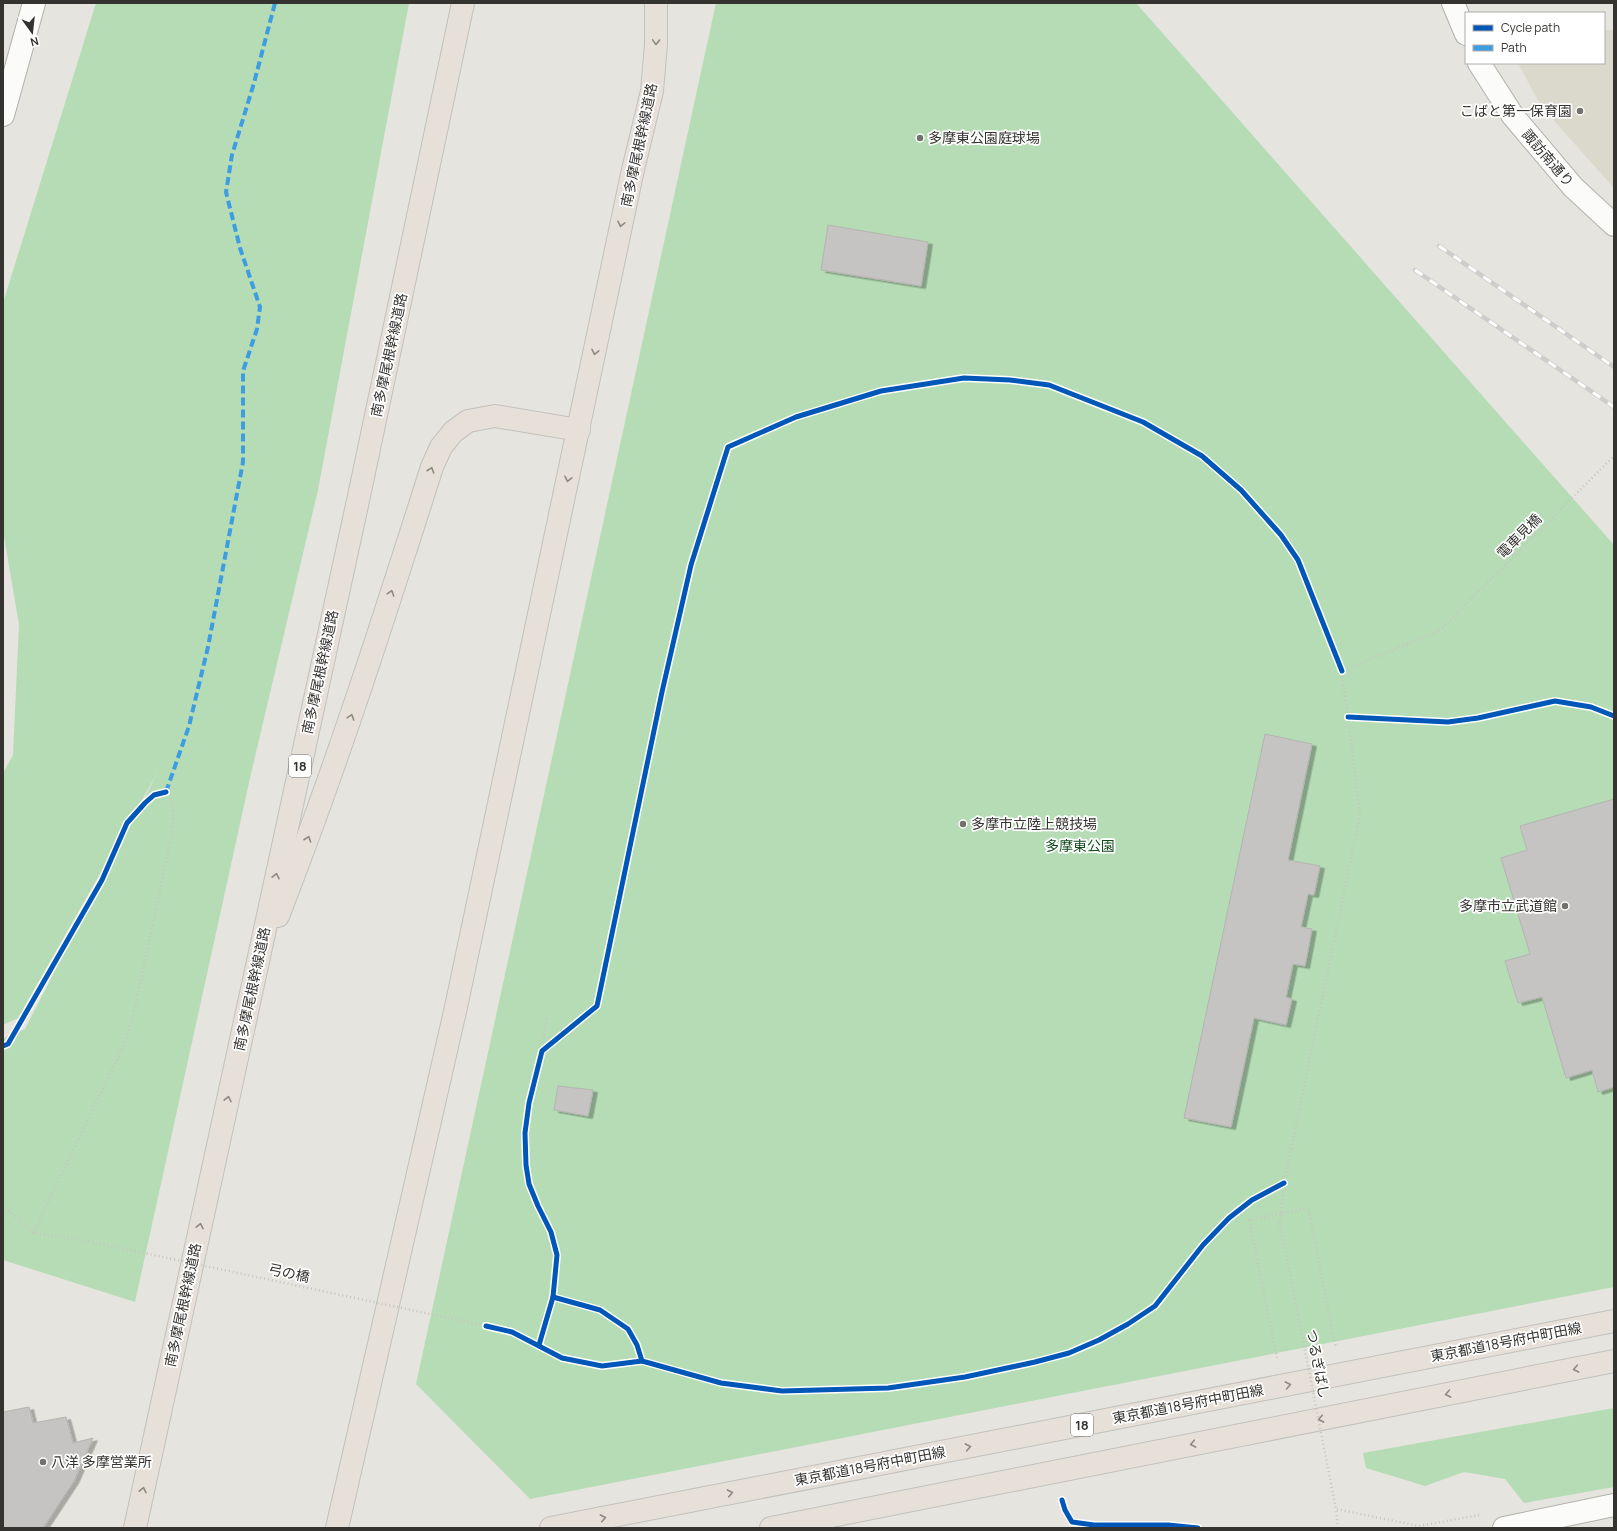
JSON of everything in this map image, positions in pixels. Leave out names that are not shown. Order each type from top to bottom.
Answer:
[{"type":"main road","name":"南多摩尾根幹線道路","points":[[135,1528],[361,488],[463,3]]},
{"type":"main road","name":"南多摩尾根幹線道路","points":[[337,1528],[456,1007],[632,174],[652,91],[656,44],[656,3]]},
{"type":"main road","points":[[253,980],[303,852],[348,725],[429,474],[441,446],[453,432],[468,420],[495,416],[579,430]]},
{"type":"main road","name":"東京都道18号府中町田線","points":[[551,1528],[1614,1322]]},
{"type":"main road","points":[[771,1528],[1614,1361]]},
{"type":"street","points":[[3,115],[34,3]]},
{"type":"street","points":[[1453,3],[1465,32]]},
{"type":"street","name":"諏訪南通り","points":[[1480,64],[1513,116],[1572,187],[1614,225]]},
{"type":"street","points":[[1504,1528],[1614,1505]]},
{"type":"path","points":[[1348,717],[1448,722],[1478,718],[1555,701],[1591,707],[1614,716]]},
{"type":"path","points":[[3,1050],[8,1044],[102,880],[127,823],[154,795],[166,792],[173,808],[173,829],[133,1017],[124,1044],[33,1233],[3,1206]]},
{"type":"path","points":[[539,1345],[553,1297],[557,1255],[551,1232],[529,1184],[526,1165],[525,1133],[529,1103],[542,1051],[547,1014]]},
{"type":"path","points":[[3,1046],[8,1044]]},
{"type":"path","points":[[553,1297],[600,1310],[628,1329],[637,1345],[642,1361],[721,1383],[782,1391],[888,1388],[965,1377],[1036,1362],[1069,1353],[1099,1340],[1128,1324],[1155,1306],[1203,1245],[1229,1218],[1252,1200],[1284,1183]]},
{"type":"path","points":[[1277,1359],[1249,1220],[1281,1213],[1308,1208],[1336,1348]]},
{"type":"path","points":[[1062,1500],[1065,1510],[1072,1522],[1094,1526],[1168,1525],[1198,1528]]},
{"type":"path","points":[[1336,1509],[1419,1526],[1486,1514]]},
{"type":"shaded area","name":"こばと第一保育園","points":[[1605,30],[1614,30],[1614,188],[1556,123],[1537,99],[1519,64],[1605,64]]},
{"type":"green space","points":[[96,3],[409,3],[318,490],[250,778],[135,1302],[3,1260],[3,1039],[25,1029],[159,770],[18,1018],[3,1025],[3,773],[13,755],[19,625],[3,530],[3,303]]},
{"type":"green space","name":"多摩東公園","points":[[716,3],[1136,3],[1614,545],[1614,1287],[530,1499],[416,1384]]},
{"type":"green space","points":[[1614,1408],[1614,1487],[1524,1503],[1505,1479],[1464,1472],[1425,1486],[1366,1468],[1363,1453]]},
{"type":"building","points":[[828,225],[928,242],[921,286],[821,270]]},
{"type":"building","points":[[1265,734],[1312,744],[1288,860],[1320,866],[1314,895],[1308,894],[1301,927],[1312,929],[1305,966],[1293,964],[1286,997],[1292,999],[1286,1025],[1254,1018],[1231,1127],[1184,1118]]},
{"type":"building","name":"多摩市立武道館","points":[[1614,799],[1614,1087],[1598,1092],[1592,1070],[1566,1078],[1542,997],[1518,1003],[1505,961],[1530,954],[1501,858],[1527,850],[1520,826]]},
{"type":"building","points":[[558,1086],[593,1090],[588,1116],[554,1110]]},
{"type":"building","name":"八洋 多摩営業所","points":[[29,1407],[33,1423],[66,1417],[73,1443],[93,1438],[74,1481],[43,1528],[3,1528],[3,1412]]},
{"type":"railway","points":[[1439,246],[1614,367]]},
{"type":"railway","points":[[1415,270],[1614,407]]},
{"type":"marked path","points":[[166,792],[189,726],[208,647],[243,462],[243,371],[257,329],[260,307],[240,248],[226,192],[232,155],[254,83],[275,3]]},
{"type":"cycle path","points":[[539,1345],[553,1297],[557,1255],[551,1232],[529,1184],[526,1165],[525,1133],[529,1103],[542,1051],[597,1006],[662,692],[691,565],[728,447],[796,417],[881,391],[964,378],[1010,380],[1049,385],[1143,422],[1202,456],[1241,490],[1281,535],[1298,560],[1342,671]]},
{"type":"cycle path","points":[[1348,717],[1448,722],[1478,718],[1555,701],[1591,707],[1614,716]]},
{"type":"cycle path","points":[[3,1046],[8,1044],[102,880],[127,823],[154,795],[166,792]]},
{"type":"cycle path","points":[[486,1326],[512,1332],[562,1358],[602,1366],[642,1361],[721,1383],[782,1391],[888,1388],[965,1377],[1069,1353],[1099,1340],[1128,1324],[1155,1306],[1203,1245],[1229,1218],[1252,1200],[1284,1183]]},
{"type":"cycle path","points":[[553,1297],[600,1310],[628,1329],[637,1345],[642,1361]]},
{"type":"cycle path","points":[[1062,1500],[1065,1510],[1072,1522],[1094,1525],[1168,1525],[1198,1528]]},
{"type":"place","name":"こばと第一保育園","points":[[1580,111]]},
{"type":"place","name":"多摩東公園庭球場","points":[[920,138]]},
{"type":"place","name":"多摩市立陸上競技場","points":[[963,824]]},
{"type":"place","name":"多摩市立武道館","points":[[1565,906]]},
{"type":"place","name":"八洋 多摩営業所","points":[[43,1462]]}]
